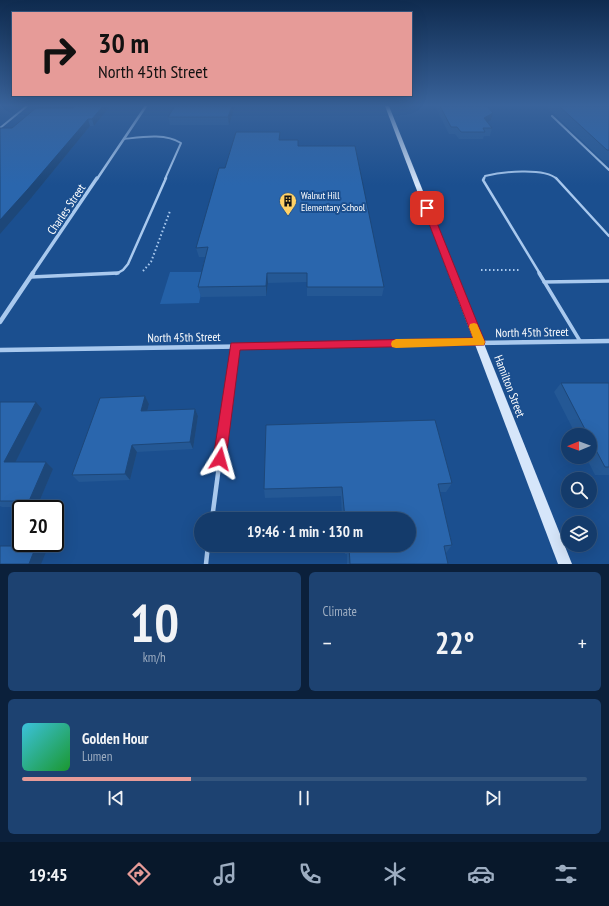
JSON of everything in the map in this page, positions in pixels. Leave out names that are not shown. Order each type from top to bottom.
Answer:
[{"type":"main road","name":"Hamilton Street","points":[[397,132],[565,564]]},
{"type":"street","name":"Charles Street","points":[[0,322],[128,132]]},
{"type":"street","name":"North 45th Street","points":[[0,350],[609,341]]},
{"type":"lane","points":[[569,132],[609,170]]},
{"type":"lane","points":[[31,277],[116,274],[123,270],[128,264],[181,142],[172,138],[124,139]]},
{"type":"lane","points":[[580,341],[483,180],[485,176],[497,173],[542,172],[553,175],[563,184],[609,236]]},
{"type":"lane","points":[[544,282],[609,281]]},
{"type":"lane","points":[[213,512],[235,346]]},
{"type":"lane","points":[[206,564],[207,552]]},
{"type":"path","points":[[481,270],[526,270]]},
{"type":"shaded area","points":[[170,272],[206,272],[199,303],[160,304]]},
{"type":"building","points":[[0,132],[77,132],[28,189],[0,220]]},
{"type":"building","name":"Walnut Hill Elementary School","points":[[236,132],[280,132],[279,140],[298,140],[298,146],[355,146],[384,287],[307,287],[307,273],[267,273],[266,286],[198,287],[208,247],[196,248],[219,168],[225,168]]},
{"type":"building","points":[[588,132],[609,132],[609,150],[607,150]]},
{"type":"building","points":[[561,383],[609,383],[609,467],[605,467],[597,452],[597,428],[584,428]]},
{"type":"building","points":[[145,396],[141,411],[195,409],[190,442],[132,445],[125,474],[72,475],[100,398]]},
{"type":"building","points":[[0,402],[36,402],[4,462],[46,462],[29,500],[0,501]]},
{"type":"building","points":[[435,420],[452,483],[438,484],[452,545],[444,546],[448,564],[350,564],[349,552],[416,552],[416,512],[344,512],[342,487],[264,489],[266,425]]},
{"type":"building","points":[[0,546],[12,546],[12,552],[34,552],[29,564],[0,564]]},
{"type":"slow traffic","points":[[396,344],[480,342],[474,327]]},
{"type":"place","name":"Walnut Hill Elementary School","points":[[288,216]]},
{"type":"route","points":[[220,459],[235,346],[480,342],[427,208]]}]
